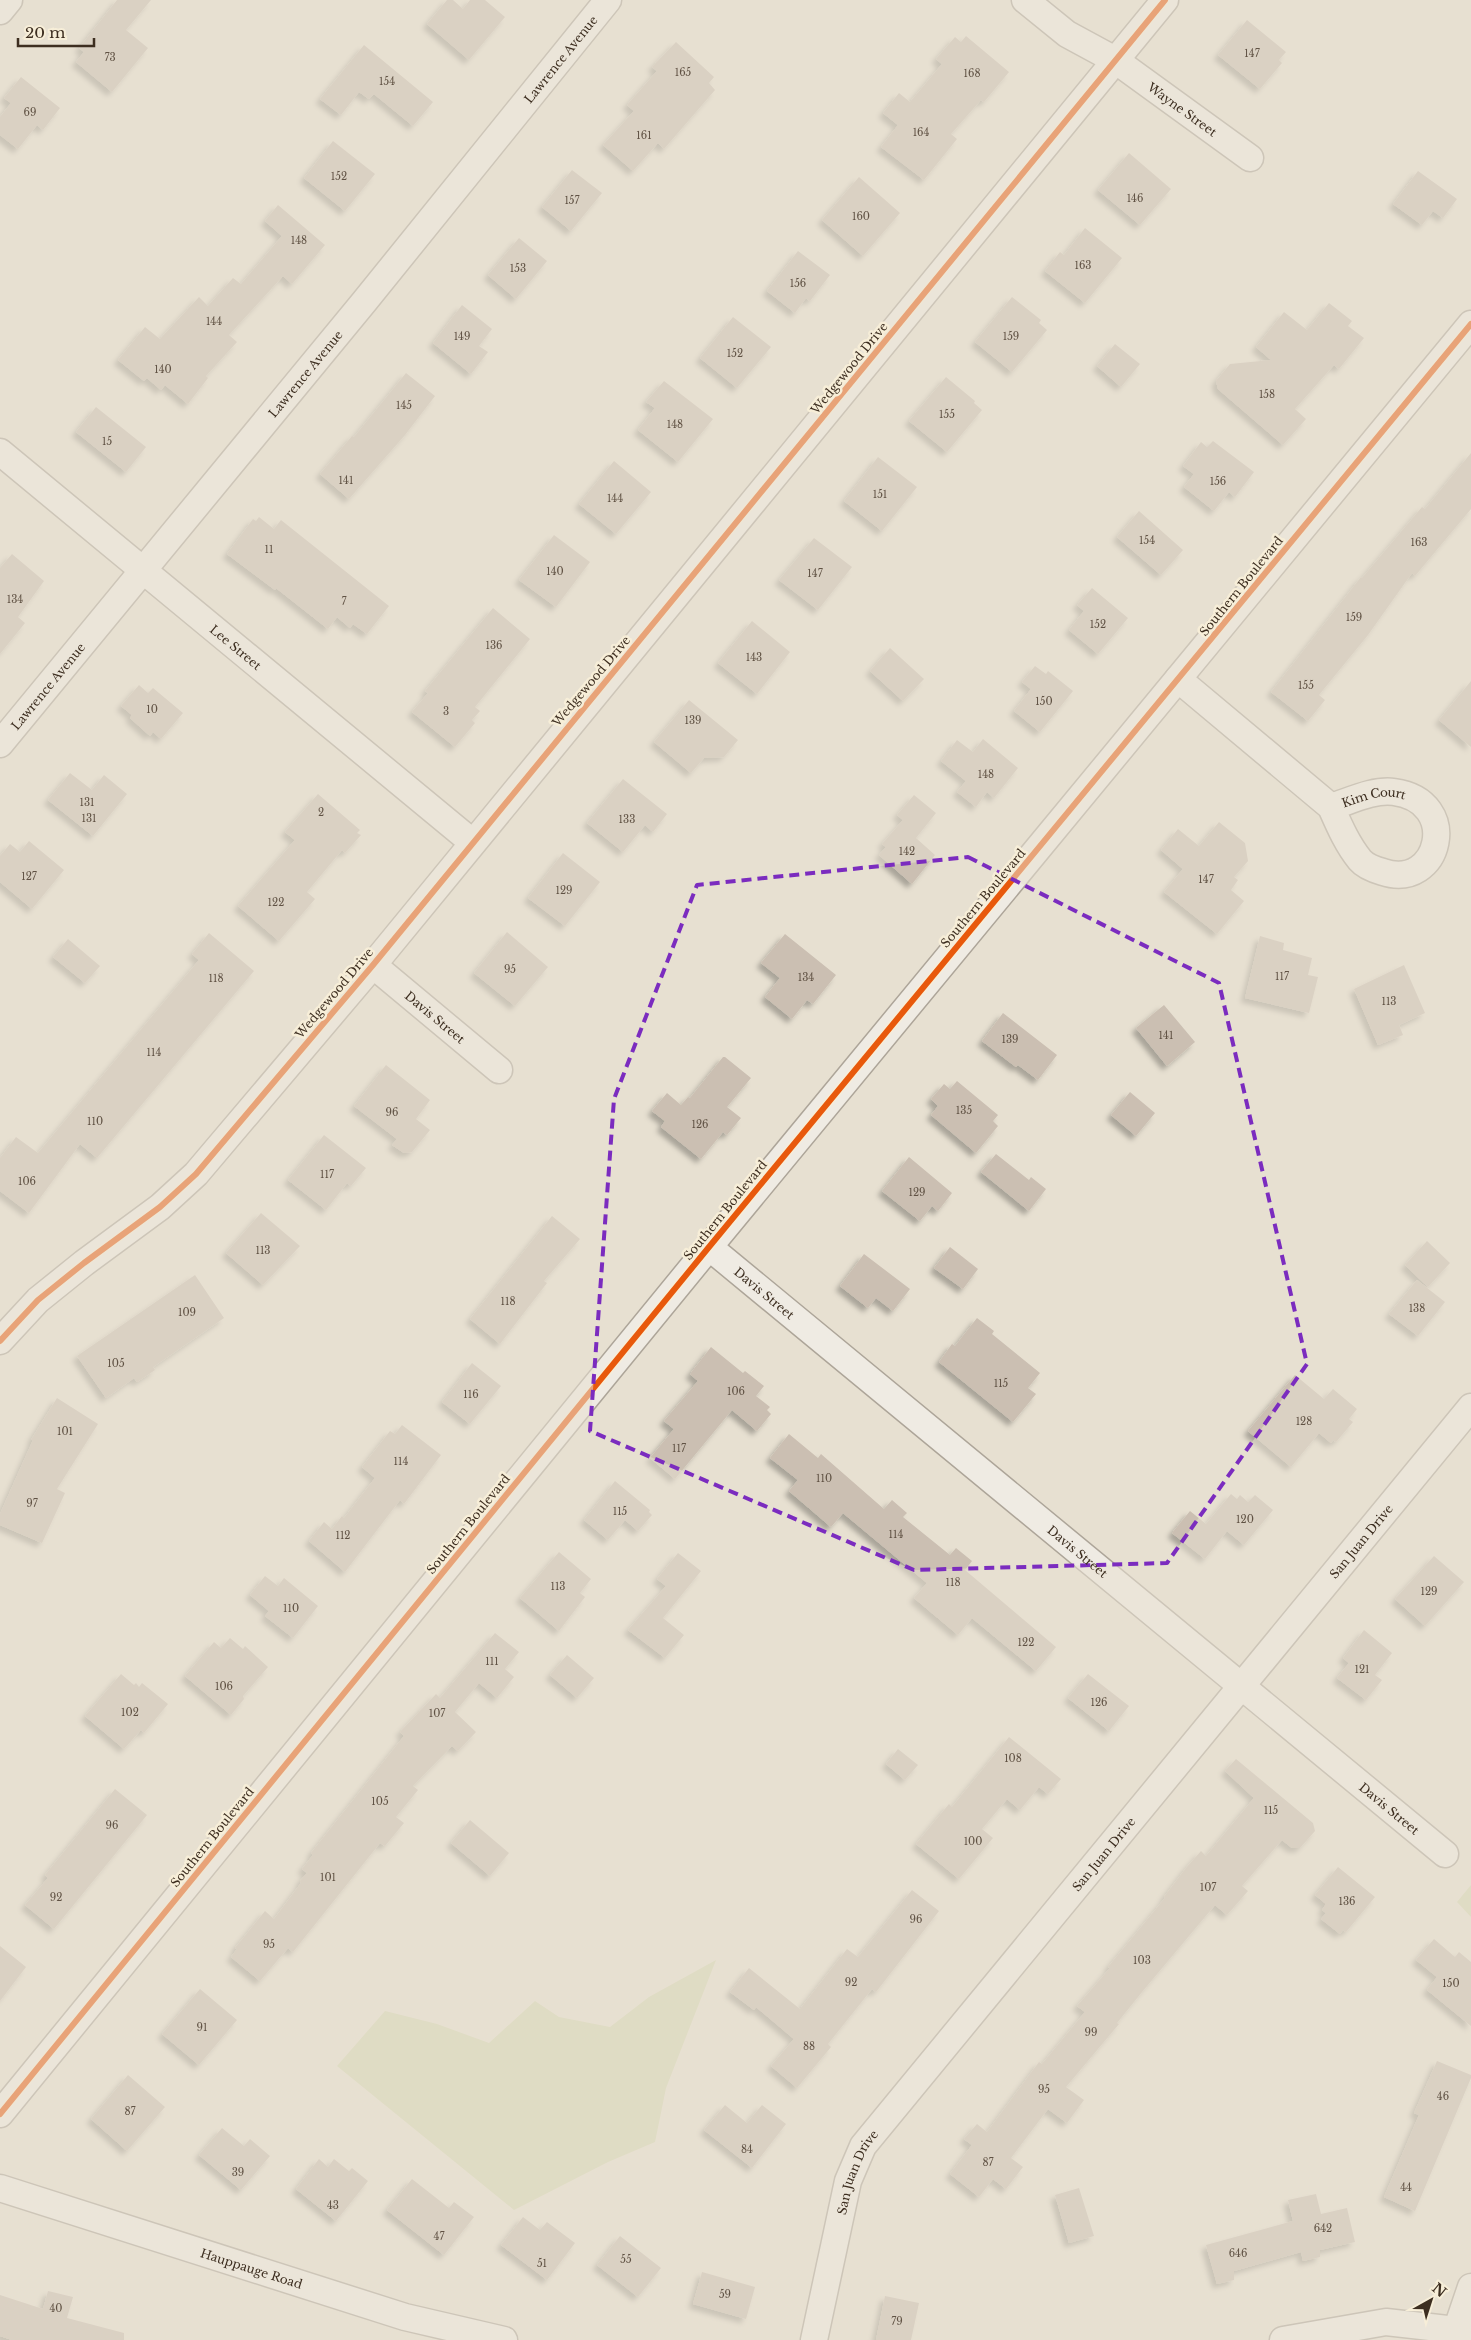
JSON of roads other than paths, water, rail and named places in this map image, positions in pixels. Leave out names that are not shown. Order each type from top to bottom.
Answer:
[{"type":"street","points":[[0,12],[9,0]]},
{"type":"street","name":"Lawrence Avenue","points":[[0,744],[364,302],[608,0]]},
{"type":"street","name":"Wayne Street","points":[[1025,0],[1067,34],[1116,60],[1250,158]]},
{"type":"street","name":"Wedgewood Drive","points":[[0,1341],[38,1300],[84,1263],[160,1207],[196,1174],[373,964],[1165,0]]},
{"type":"street","name":"Southern Boulevard","points":[[0,2114],[709,1247],[1178,679],[1469,331]]},
{"type":"street","name":"Lee Street","points":[[0,452],[472,842]]},
{"type":"street","name":"Kim Court","points":[[1178,679],[1331,806]]},
{"type":"street","name":"Davis Street","points":[[373,964],[498,1070]]},
{"type":"street","name":"Davis Street","points":[[709,1247],[1445,1854]]},
{"type":"street","name":"San Juan Drive","points":[[814,2340],[848,2181],[863,2146],[1471,1407]]},
{"type":"street","name":"Hauppauge Road","points":[[0,2188],[406,2318],[504,2340]]},
{"type":"street","points":[[1283,2340],[1386,2322],[1460,2333],[1471,2287]]}]
